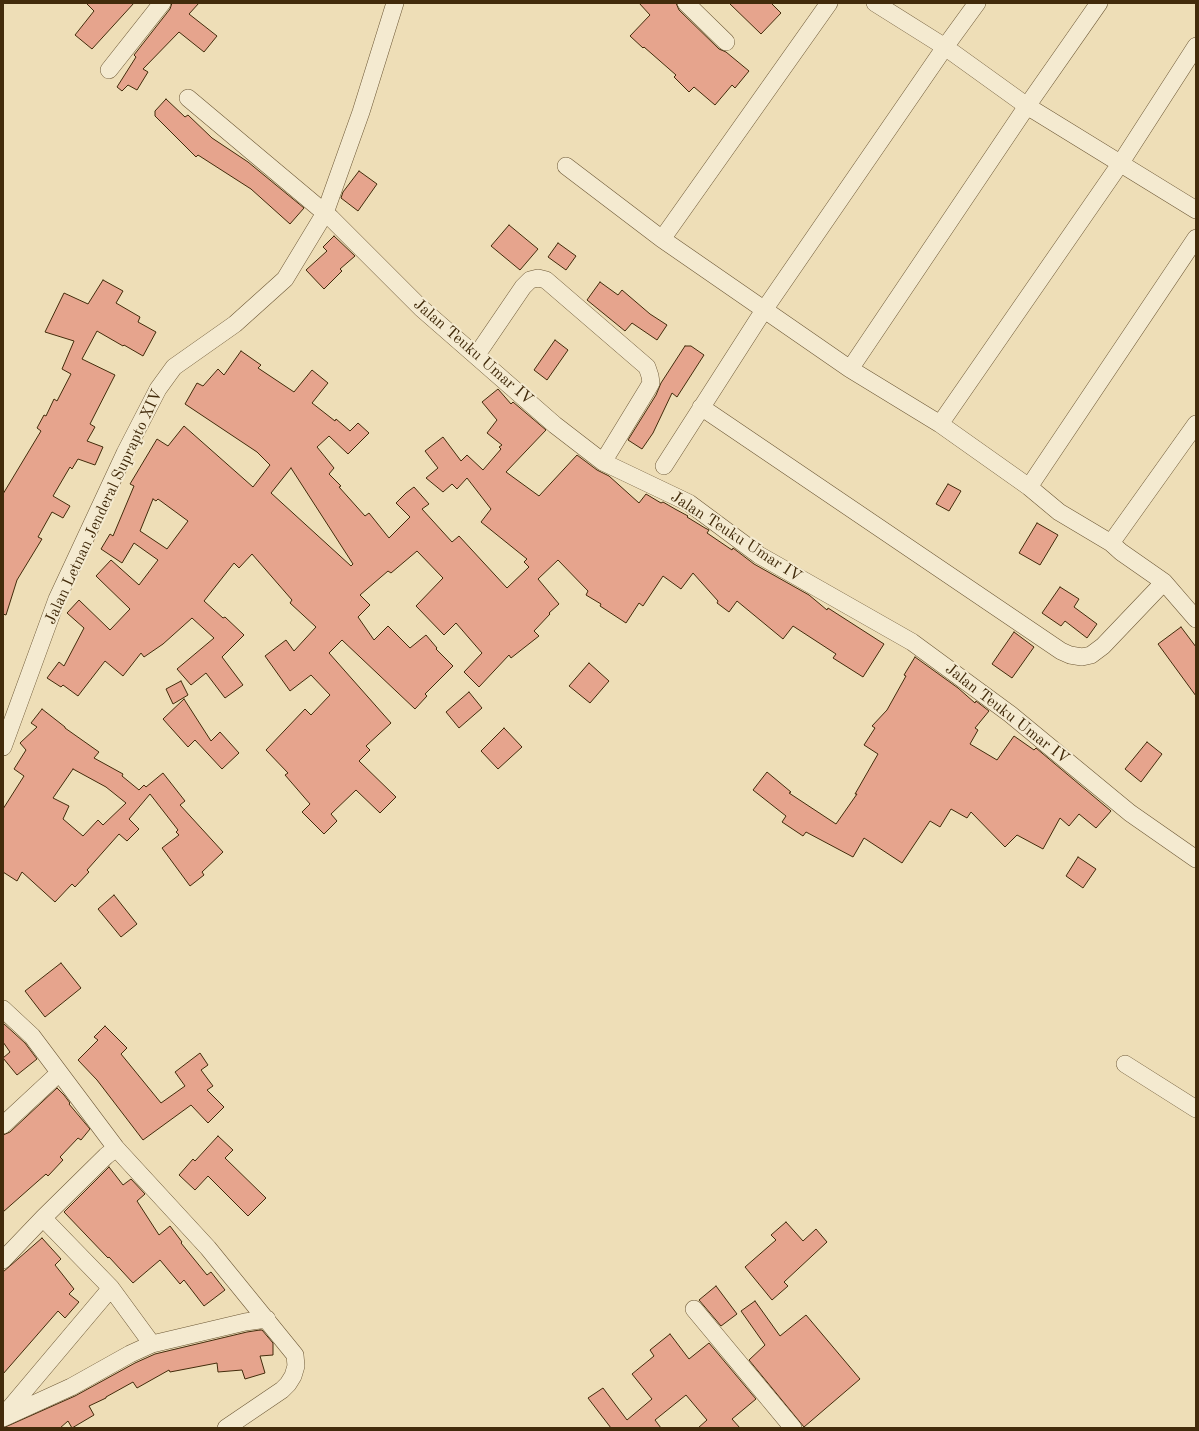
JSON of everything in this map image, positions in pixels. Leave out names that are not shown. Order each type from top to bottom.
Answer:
[{"type":"street","name":"Jalan Letnan Jenderal Suprapto XIV","points":[[3,747],[57,599],[125,453],[158,389],[174,367],[235,324],[285,279],[325,213],[361,112],[395,3]]},
{"type":"street","points":[[686,3],[726,42]]},
{"type":"street","points":[[662,238],[829,3]]},
{"type":"street","points":[[875,3],[945,46],[1027,106],[1196,210]]},
{"type":"street","points":[[664,466],[764,310],[976,3]]},
{"type":"street","points":[[850,370],[1027,106],[1099,3]]},
{"type":"street","points":[[109,70],[156,5]]},
{"type":"street","points":[[940,424],[1120,164],[1196,46]]},
{"type":"street","name":"Jalan Teuku Umar IV","points":[[188,98],[325,213],[421,308],[555,425],[603,462],[689,503],[759,555],[912,642],[1010,714],[1130,813],[1196,859]]},
{"type":"street","points":[[566,166],[662,238],[850,370],[940,424],[1029,487],[1060,512],[1111,543],[1121,552],[1164,582],[1195,616]]},
{"type":"street","points":[[1029,487],[1196,238]]},
{"type":"street","points":[[476,356],[523,287],[530,280],[538,278],[546,280],[647,367],[650,376],[651,383],[603,462]]},
{"type":"street","points":[[701,407],[1061,651],[1070,655],[1082,657],[1091,655],[1103,646],[1164,582]]},
{"type":"street","points":[[1111,543],[1196,424]]},
{"type":"street","points":[[3,1009],[32,1036],[116,1148],[208,1248],[295,1355],[296,1366],[293,1376],[288,1384],[282,1390],[226,1428]]},
{"type":"street","points":[[1125,1064],[1196,1109]]},
{"type":"street","points":[[3,1125],[59,1073]]},
{"type":"street","points":[[3,1260],[43,1218],[116,1148]]},
{"type":"street","points":[[43,1218],[111,1288],[152,1344]]},
{"type":"street","points":[[3,1417],[111,1288]]},
{"type":"street","points":[[694,1310],[793,1428]]},
{"type":"street","points":[[3,1417],[71,1387],[130,1354],[152,1344],[246,1322],[267,1319]]},
{"type":"building","points":[[86,3],[134,3],[92,49],[75,35],[94,11]]},
{"type":"building","points":[[172,3],[199,3],[189,14],[217,36],[204,52],[179,32],[143,69],[148,72],[137,90],[128,85],[122,91],[117,87],[136,57],[134,55],[170,9]]},
{"type":"building","points":[[639,3],[676,3],[679,10],[719,49],[726,52],[749,71],[735,88],[732,85],[715,105],[694,87],[689,92],[674,77],[676,75],[630,36],[650,15]]},
{"type":"building","points":[[729,3],[771,3],[781,13],[761,34]]},
{"type":"building","points":[[166,99],[185,117],[188,115],[212,138],[248,162],[304,208],[290,224],[251,189],[198,155],[196,157],[155,116],[155,111]]},
{"type":"building","points":[[359,171],[377,184],[358,211],[341,198],[343,192]]},
{"type":"building","points":[[509,225],[538,249],[520,270],[491,246]]},
{"type":"building","points":[[334,236],[355,256],[340,269],[342,271],[324,289],[306,270],[327,251],[323,247]]},
{"type":"building","points":[[558,243],[576,256],[566,270],[548,257]]},
{"type":"building","points":[[103,280],[123,291],[116,303],[140,317],[138,322],[156,332],[143,356],[97,331],[82,359],[115,375],[90,424],[95,427],[87,441],[103,447],[95,465],[78,459],[72,469],[70,467],[53,496],[70,506],[63,518],[52,512],[38,537],[42,539],[17,580],[6,615],[3,614],[3,494],[41,431],[37,428],[44,415],[46,416],[54,399],[57,401],[71,374],[62,369],[74,341],[45,332],[64,293],[88,304]]},
{"type":"building","points":[[600,282],[618,295],[622,290],[650,314],[667,325],[657,340],[632,323],[625,331],[587,300]]},
{"type":"building","points":[[555,340],[568,350],[547,380],[534,370]]},
{"type":"building","points":[[685,346],[691,346],[704,355],[677,397],[672,393],[653,433],[642,449],[628,440],[656,395],[661,383]]},
{"type":"building","points":[[241,351],[261,365],[258,368],[294,392],[312,370],[328,383],[312,403],[335,421],[336,419],[350,431],[358,423],[369,433],[348,454],[329,436],[317,447],[334,468],[329,474],[341,486],[339,487],[365,516],[369,513],[389,538],[410,517],[396,503],[414,487],[429,504],[422,509],[452,542],[459,536],[507,588],[529,567],[524,562],[527,559],[481,522],[491,509],[467,478],[457,489],[452,484],[443,492],[426,478],[438,468],[425,451],[443,437],[461,461],[467,455],[483,470],[501,449],[499,447],[502,445],[487,433],[497,420],[482,402],[498,389],[511,404],[513,402],[546,430],[506,472],[539,496],[577,455],[597,470],[609,476],[639,503],[646,494],[688,516],[687,517],[709,530],[707,533],[732,550],[733,548],[754,564],[809,595],[827,610],[828,608],[884,644],[863,677],[833,658],[836,654],[793,626],[783,639],[737,601],[729,612],[717,603],[718,601],[693,573],[681,589],[663,576],[643,606],[639,603],[626,623],[600,606],[601,604],[586,595],[588,591],[558,560],[538,579],[559,604],[549,613],[550,614],[534,631],[539,636],[511,658],[509,655],[479,687],[464,672],[482,653],[456,623],[444,635],[416,606],[443,578],[417,551],[391,573],[388,571],[360,595],[370,605],[358,617],[374,640],[388,626],[410,648],[426,635],[437,648],[436,649],[453,666],[425,694],[427,696],[415,709],[342,640],[329,653],[391,723],[366,746],[370,750],[359,761],[396,797],[380,813],[356,790],[331,814],[337,821],[324,834],[302,812],[310,804],[285,775],[288,773],[266,750],[305,709],[311,715],[330,695],[311,675],[290,691],[265,656],[286,640],[294,651],[316,627],[290,603],[292,600],[252,554],[239,568],[234,563],[204,601],[223,618],[225,617],[244,635],[222,657],[243,685],[225,698],[206,673],[191,685],[177,669],[214,638],[192,618],[163,644],[144,657],[141,653],[123,676],[105,661],[78,696],[63,685],[61,687],[47,678],[59,662],[64,666],[84,628],[67,613],[79,600],[110,630],[130,609],[96,576],[111,560],[139,585],[158,560],[134,543],[122,563],[101,549],[110,534],[113,536],[134,486],[130,484],[157,439],[168,446],[184,426],[253,487],[270,465],[257,452],[185,404],[197,383],[203,386],[218,369],[224,375]],"holes":[[[291,468],[353,564],[351,566],[271,493]],[[153,499],[156,501],[158,499],[188,521],[167,549],[140,531]]]},
{"type":"building","points":[[948,484],[961,491],[949,511],[936,504]]},
{"type":"building","points":[[1037,523],[1058,535],[1040,565],[1019,553]]},
{"type":"building","points":[[1060,587],[1079,599],[1074,607],[1097,624],[1087,638],[1065,621],[1061,626],[1042,613]]},
{"type":"building","points":[[1181,627],[1196,647],[1196,696],[1158,644]]},
{"type":"building","points":[[1014,632],[1034,647],[1012,678],[992,664]]},
{"type":"building","points":[[915,657],[958,688],[975,703],[976,701],[989,711],[975,728],[978,730],[970,744],[997,760],[1014,736],[1034,750],[1036,748],[1111,811],[1096,828],[1079,814],[1069,826],[1060,818],[1043,849],[1017,835],[1005,847],[971,812],[967,818],[951,809],[940,827],[930,821],[902,863],[864,838],[853,857],[806,832],[803,836],[782,822],[786,816],[753,790],[767,772],[791,792],[789,793],[836,824],[857,794],[855,794],[878,754],[864,745],[875,728],[872,726],[887,710],[906,676],[904,675]]},
{"type":"building","points":[[589,663],[609,681],[590,703],[569,686]]},
{"type":"building","points":[[181,681],[188,695],[173,704],[166,689]]},
{"type":"building","points":[[469,692],[482,708],[459,728],[446,712]]},
{"type":"building","points":[[184,699],[211,741],[220,732],[239,753],[222,769],[195,740],[188,747],[163,719]]},
{"type":"building","points":[[42,709],[65,728],[99,752],[94,758],[123,774],[122,776],[139,790],[144,785],[146,787],[163,773],[185,801],[180,805],[223,852],[202,872],[204,875],[190,886],[162,848],[179,835],[176,832],[178,830],[150,794],[129,819],[139,829],[127,841],[119,834],[87,870],[89,872],[75,887],[72,884],[55,902],[22,872],[17,881],[3,872],[3,809],[24,776],[14,769],[26,750],[20,743],[37,727],[31,723]],"holes":[[[73,769],[106,787],[126,803],[103,825],[98,820],[83,836],[63,819],[69,806],[53,798]]]},
{"type":"building","points":[[504,728],[522,747],[498,769],[481,751]]},
{"type":"building","points":[[1147,742],[1162,754],[1141,782],[1125,769]]},
{"type":"building","points":[[1078,857],[1096,869],[1083,888],[1066,876]]},
{"type":"building","points":[[114,895],[137,924],[121,937],[98,909]]},
{"type":"building","points":[[61,963],[81,988],[45,1017],[25,991]]},
{"type":"building","points":[[3,1023],[25,1043],[37,1059],[17,1075],[3,1058],[10,1052],[3,1042]]},
{"type":"building","points":[[105,1026],[127,1048],[121,1054],[161,1103],[185,1086],[175,1072],[200,1053],[208,1065],[201,1070],[213,1086],[207,1090],[224,1107],[208,1123],[191,1105],[143,1140],[97,1080],[78,1060],[98,1040],[94,1037]]},
{"type":"building","points":[[57,1088],[90,1129],[81,1140],[78,1138],[60,1157],[63,1160],[48,1176],[46,1174],[3,1212],[3,1135],[10,1132]]},
{"type":"building","points":[[218,1136],[233,1150],[225,1158],[266,1198],[248,1216],[208,1176],[195,1190],[179,1175],[193,1159],[195,1161]]},
{"type":"building","points":[[109,1167],[123,1185],[131,1179],[145,1194],[137,1201],[159,1235],[170,1226],[182,1242],[181,1243],[207,1275],[211,1272],[225,1290],[204,1306],[184,1280],[180,1284],[160,1260],[133,1283],[64,1212]]},
{"type":"building","points":[[786,1222],[803,1241],[816,1229],[827,1242],[784,1282],[788,1286],[772,1300],[745,1267],[776,1240],[771,1235]]},
{"type":"building","points":[[42,1238],[61,1259],[55,1265],[74,1289],[69,1294],[79,1302],[65,1318],[58,1311],[3,1374],[3,1272]]},
{"type":"building","points":[[716,1286],[737,1314],[721,1326],[699,1300]]},
{"type":"building","points":[[755,1301],[780,1336],[806,1315],[860,1379],[804,1427],[749,1360],[765,1345],[741,1311]]},
{"type":"building","points":[[262,1330],[273,1343],[273,1355],[260,1356],[265,1373],[245,1379],[242,1370],[218,1372],[217,1363],[170,1372],[169,1370],[137,1388],[133,1382],[89,1406],[94,1415],[72,1428],[68,1421],[60,1428],[3,1428],[75,1396],[135,1363],[155,1354],[247,1332]]},
{"type":"building","points":[[670,1334],[689,1359],[709,1343],[756,1399],[732,1419],[740,1428],[698,1428],[707,1420],[686,1395],[655,1420],[661,1428],[611,1428],[588,1398],[603,1388],[627,1420],[652,1399],[632,1374],[654,1356],[650,1350]]}]
